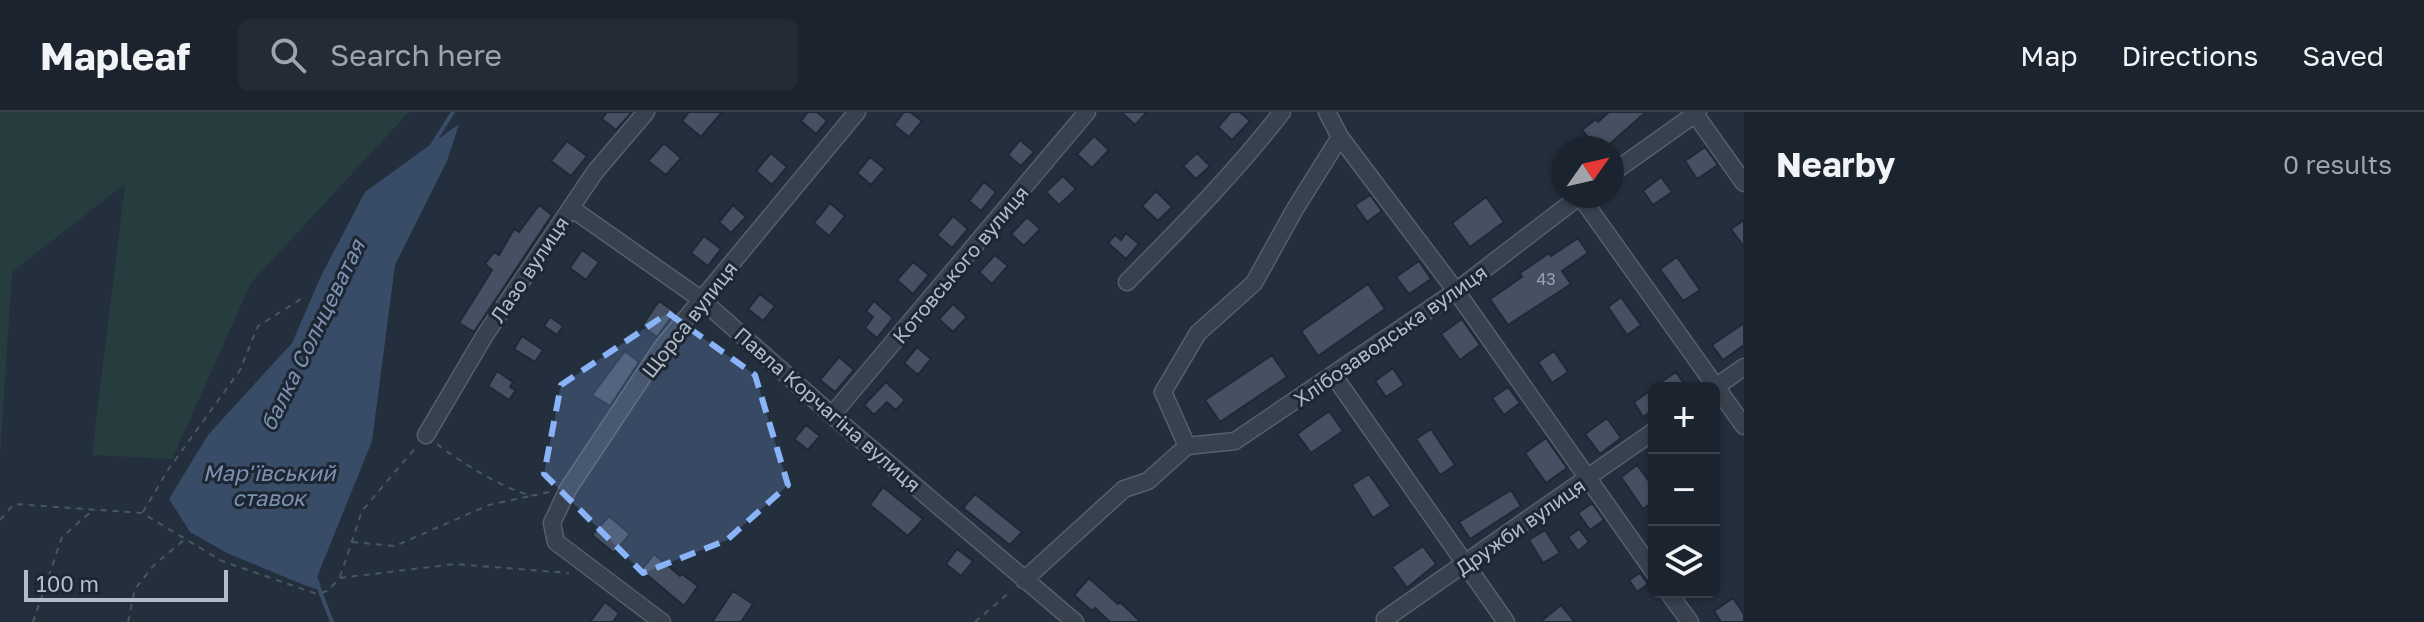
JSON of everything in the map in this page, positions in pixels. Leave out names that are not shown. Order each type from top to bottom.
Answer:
[{"type":"street","name":"Лазо вулиця","points":[[426,435],[485,335],[595,172],[646,112]]},
{"type":"street","name":"Щорса вулиця","points":[[598,575],[556,542],[552,523],[568,489],[663,346],[857,112]]},
{"type":"street","name":"Котовського вулиця","points":[[832,415],[1087,112]]},
{"type":"street","points":[[1127,282],[1210,199],[1282,112]]},
{"type":"street","points":[[1327,112],[1340,137],[1456,291],[1648,564]]},
{"type":"street","points":[[1624,164],[1696,113],[1744,183]]},
{"type":"street","points":[[1024,580],[1124,489],[1148,481],[1187,446],[1163,392],[1198,333],[1254,283],[1340,137]]},
{"type":"street","name":"Павла Корчагіна вулиця","points":[[571,208],[702,300],[1075,622]]},
{"type":"street","name":"Хлібозаводська вулиця","points":[[1187,446],[1235,441],[1456,291],[1564,208]]},
{"type":"street","points":[[1588,208],[1711,382]]},
{"type":"street","points":[[1720,384],[1744,367]]},
{"type":"street","points":[[1334,376],[1506,622]]},
{"type":"street","points":[[1720,395],[1744,426]]},
{"type":"street","name":"Дружби вулиця","points":[[1385,619],[1648,435]]},
{"type":"street","points":[[598,575],[662,622]]},
{"type":"street","points":[[1672,598],[1690,622]]},
{"type":"path","points":[[142,513],[168,470],[240,370],[258,326],[301,299]]},
{"type":"path","points":[[0,520],[14,504],[142,513],[222,561],[317,594],[327,591],[340,578],[362,511],[426,435],[449,454],[499,482],[532,495]]},
{"type":"path","points":[[352,542],[395,546],[489,505],[568,489]]},
{"type":"path","points":[[33,622],[62,537],[93,510]]},
{"type":"path","points":[[128,622],[135,589],[155,564],[185,539]]},
{"type":"path","points":[[340,578],[455,564],[598,575]]},
{"type":"path","points":[[975,622],[1024,580]]},
{"type":"highlighted area","points":[[668,313],[755,375],[788,485],[727,540],[643,573],[544,474],[561,385]]},
{"type":"green space","points":[[0,112],[409,112],[251,283],[172,459],[92,455],[125,184],[12,272],[0,457]]},
{"type":"water","name":"Мар'ївський ставок","points":[[459,124],[447,161],[395,265],[372,441],[317,577],[321,586],[316,589],[304,585],[227,553],[190,532],[169,499],[208,435],[292,343],[322,274],[365,192]]},
{"type":"building","points":[[607,112],[632,112],[616,130],[602,119]]},
{"type":"building","points":[[689,112],[722,112],[701,137],[682,121]]},
{"type":"building","points":[[808,112],[817,112],[827,121],[816,134],[801,121]]},
{"type":"building","points":[[904,112],[910,112],[922,121],[909,137],[894,125]]},
{"type":"building","points":[[1121,112],[1147,112],[1135,125]]},
{"type":"building","points":[[1231,112],[1240,112],[1250,121],[1232,140],[1218,127]]},
{"type":"building","points":[[1609,112],[1646,112],[1619,136],[1587,136],[1582,130],[1596,119],[1598,122]]},
{"type":"building","points":[[1094,136],[1109,150],[1092,168],[1077,154]]},
{"type":"building","points":[[1020,140],[1034,152],[1021,166],[1008,155]]},
{"type":"building","points":[[567,141],[587,156],[571,176],[551,161]]},
{"type":"building","points":[[664,143],[681,158],[666,175],[648,161]]},
{"type":"building","points":[[1705,147],[1718,165],[1697,179],[1685,161]]},
{"type":"building","points":[[771,153],[787,167],[772,185],[756,171]]},
{"type":"building","points":[[1197,153],[1210,166],[1196,179],[1183,166]]},
{"type":"building","points":[[870,157],[885,169],[871,185],[857,173]]},
{"type":"building","points":[[1063,176],[1076,189],[1059,205],[1046,192]]},
{"type":"building","points":[[1661,177],[1672,192],[1653,205],[1643,191]]},
{"type":"building","points":[[984,182],[996,192],[981,211],[969,201]]},
{"type":"building","points":[[1156,191],[1172,207],[1158,221],[1142,206]]},
{"type":"building","points":[[1370,195],[1382,211],[1367,222],[1355,205]]},
{"type":"building","points":[[1486,197],[1504,222],[1470,247],[1452,223]]},
{"type":"building","points":[[830,203],[845,216],[829,236],[814,223]]},
{"type":"building","points":[[539,205],[552,215],[474,332],[459,323],[492,270],[485,264],[494,252],[499,255],[514,229],[519,232]]},
{"type":"building","points":[[733,205],[746,217],[731,233],[719,222]]},
{"type":"building","points":[[953,216],[968,229],[952,248],[937,235]]},
{"type":"building","points":[[1027,217],[1040,229],[1024,246],[1011,234]]},
{"type":"building","points":[[1744,220],[1744,247],[1731,229]]},
{"type":"building","points":[[1126,233],[1139,244],[1126,259],[1108,243],[1115,235],[1121,240]]},
{"type":"building","points":[[704,236],[721,249],[708,266],[691,253]]},
{"type":"building","points":[[1578,238],[1588,253],[1562,271],[1571,284],[1508,325],[1490,299],[1522,277],[1520,273]]},
{"type":"building","points":[[582,250],[599,262],[586,280],[570,268]]},
{"type":"building","points":[[995,255],[1008,266],[992,284],[979,272]]},
{"type":"building","points":[[1677,257],[1700,290],[1683,301],[1660,269]]},
{"type":"building","points":[[1419,261],[1431,279],[1409,294],[1396,277]]},
{"type":"building","points":[[913,262],[929,275],[913,294],[897,280]]},
{"type":"building","points":[[1368,284],[1385,309],[1318,356],[1301,331]]},
{"type":"building","points":[[760,294],[775,306],[763,321],[748,309]]},
{"type":"building","points":[[1621,297],[1641,325],[1627,335],[1608,307]]},
{"type":"building","points":[[659,301],[675,312],[657,337],[642,326]]},
{"type":"building","points":[[874,301],[893,318],[877,338],[865,328],[873,317],[866,311]]},
{"type":"building","points":[[953,304],[967,317],[953,332],[939,319]]},
{"type":"building","points":[[550,317],[563,326],[557,335],[544,326]]},
{"type":"building","points":[[1462,319],[1480,345],[1460,360],[1441,334]]},
{"type":"building","points":[[1744,323],[1744,345],[1723,360],[1712,345]]},
{"type":"building","points":[[522,336],[543,350],[535,362],[514,349]]},
{"type":"building","points":[[917,347],[931,359],[918,375],[904,363]]},
{"type":"building","points":[[625,351],[639,362],[610,406],[592,395]]},
{"type":"building","points":[[1554,351],[1568,372],[1552,383],[1538,362]]},
{"type":"building","points":[[1272,355],[1287,377],[1220,422],[1205,400]]},
{"type":"building","points":[[839,357],[854,370],[835,392],[820,380]]},
{"type":"building","points":[[1393,368],[1404,385],[1386,397],[1375,381]]},
{"type":"building","points":[[497,371],[513,382],[510,387],[516,390],[509,400],[488,386]]},
{"type":"building","points":[[1676,372],[1683,382],[1661,382]]},
{"type":"building","points":[[886,382],[905,400],[896,410],[887,402],[874,415],[864,405]]},
{"type":"building","points":[[1508,387],[1520,403],[1504,415],[1492,398]]},
{"type":"building","points":[[1648,392],[1648,413],[1643,417],[1634,402]]},
{"type":"building","points":[[1329,411],[1343,431],[1311,453],[1297,434]]},
{"type":"building","points":[[1607,418],[1621,438],[1600,454],[1585,434]]},
{"type":"building","points":[[806,425],[820,436],[808,450],[794,439]]},
{"type":"building","points":[[1431,429],[1455,465],[1440,475],[1416,439]]},
{"type":"building","points":[[1546,438],[1567,468],[1546,483],[1525,453]]},
{"type":"building","points":[[1637,465],[1648,480],[1648,505],[1643,509],[1621,477]]},
{"type":"building","points":[[1369,474],[1391,506],[1373,518],[1352,485]]},
{"type":"building","points":[[883,487],[923,519],[908,536],[870,505]]},
{"type":"building","points":[[1511,490],[1521,506],[1470,539],[1459,522]]},
{"type":"building","points":[[975,494],[1022,532],[1010,545],[963,508]]},
{"type":"building","points":[[1592,503],[1604,520],[1590,530],[1578,513]]},
{"type":"building","points":[[609,516],[630,534],[614,553],[592,535]]},
{"type":"building","points":[[1579,529],[1589,542],[1578,551],[1568,537]]},
{"type":"building","points":[[1545,530],[1560,553],[1543,563],[1529,540]]},
{"type":"building","points":[[1423,546],[1436,564],[1407,588],[1392,567]]},
{"type":"building","points":[[957,549],[973,561],[961,576],[946,564]]},
{"type":"building","points":[[654,554],[680,576],[682,574],[698,586],[684,606],[641,570]]},
{"type":"building","points":[[1640,573],[1648,584],[1637,592],[1629,580]]},
{"type":"building","points":[[1089,578],[1141,622],[1110,622],[1095,608],[1092,611],[1074,595]]},
{"type":"building","points":[[733,591],[753,604],[741,622],[712,622]]},
{"type":"building","points":[[1733,598],[1744,614],[1744,622],[1721,622],[1714,611]]},
{"type":"building","points":[[605,602],[619,613],[613,622],[590,622]]},
{"type":"building","points":[[1561,605],[1575,622],[1540,622]]},
{"type":"waterway","name":"балка Солнцеватая","points":[[431,147],[453,112]]},
{"type":"waterway","name":"балка Солнцеватая","points":[[318,586],[332,622]]}]
